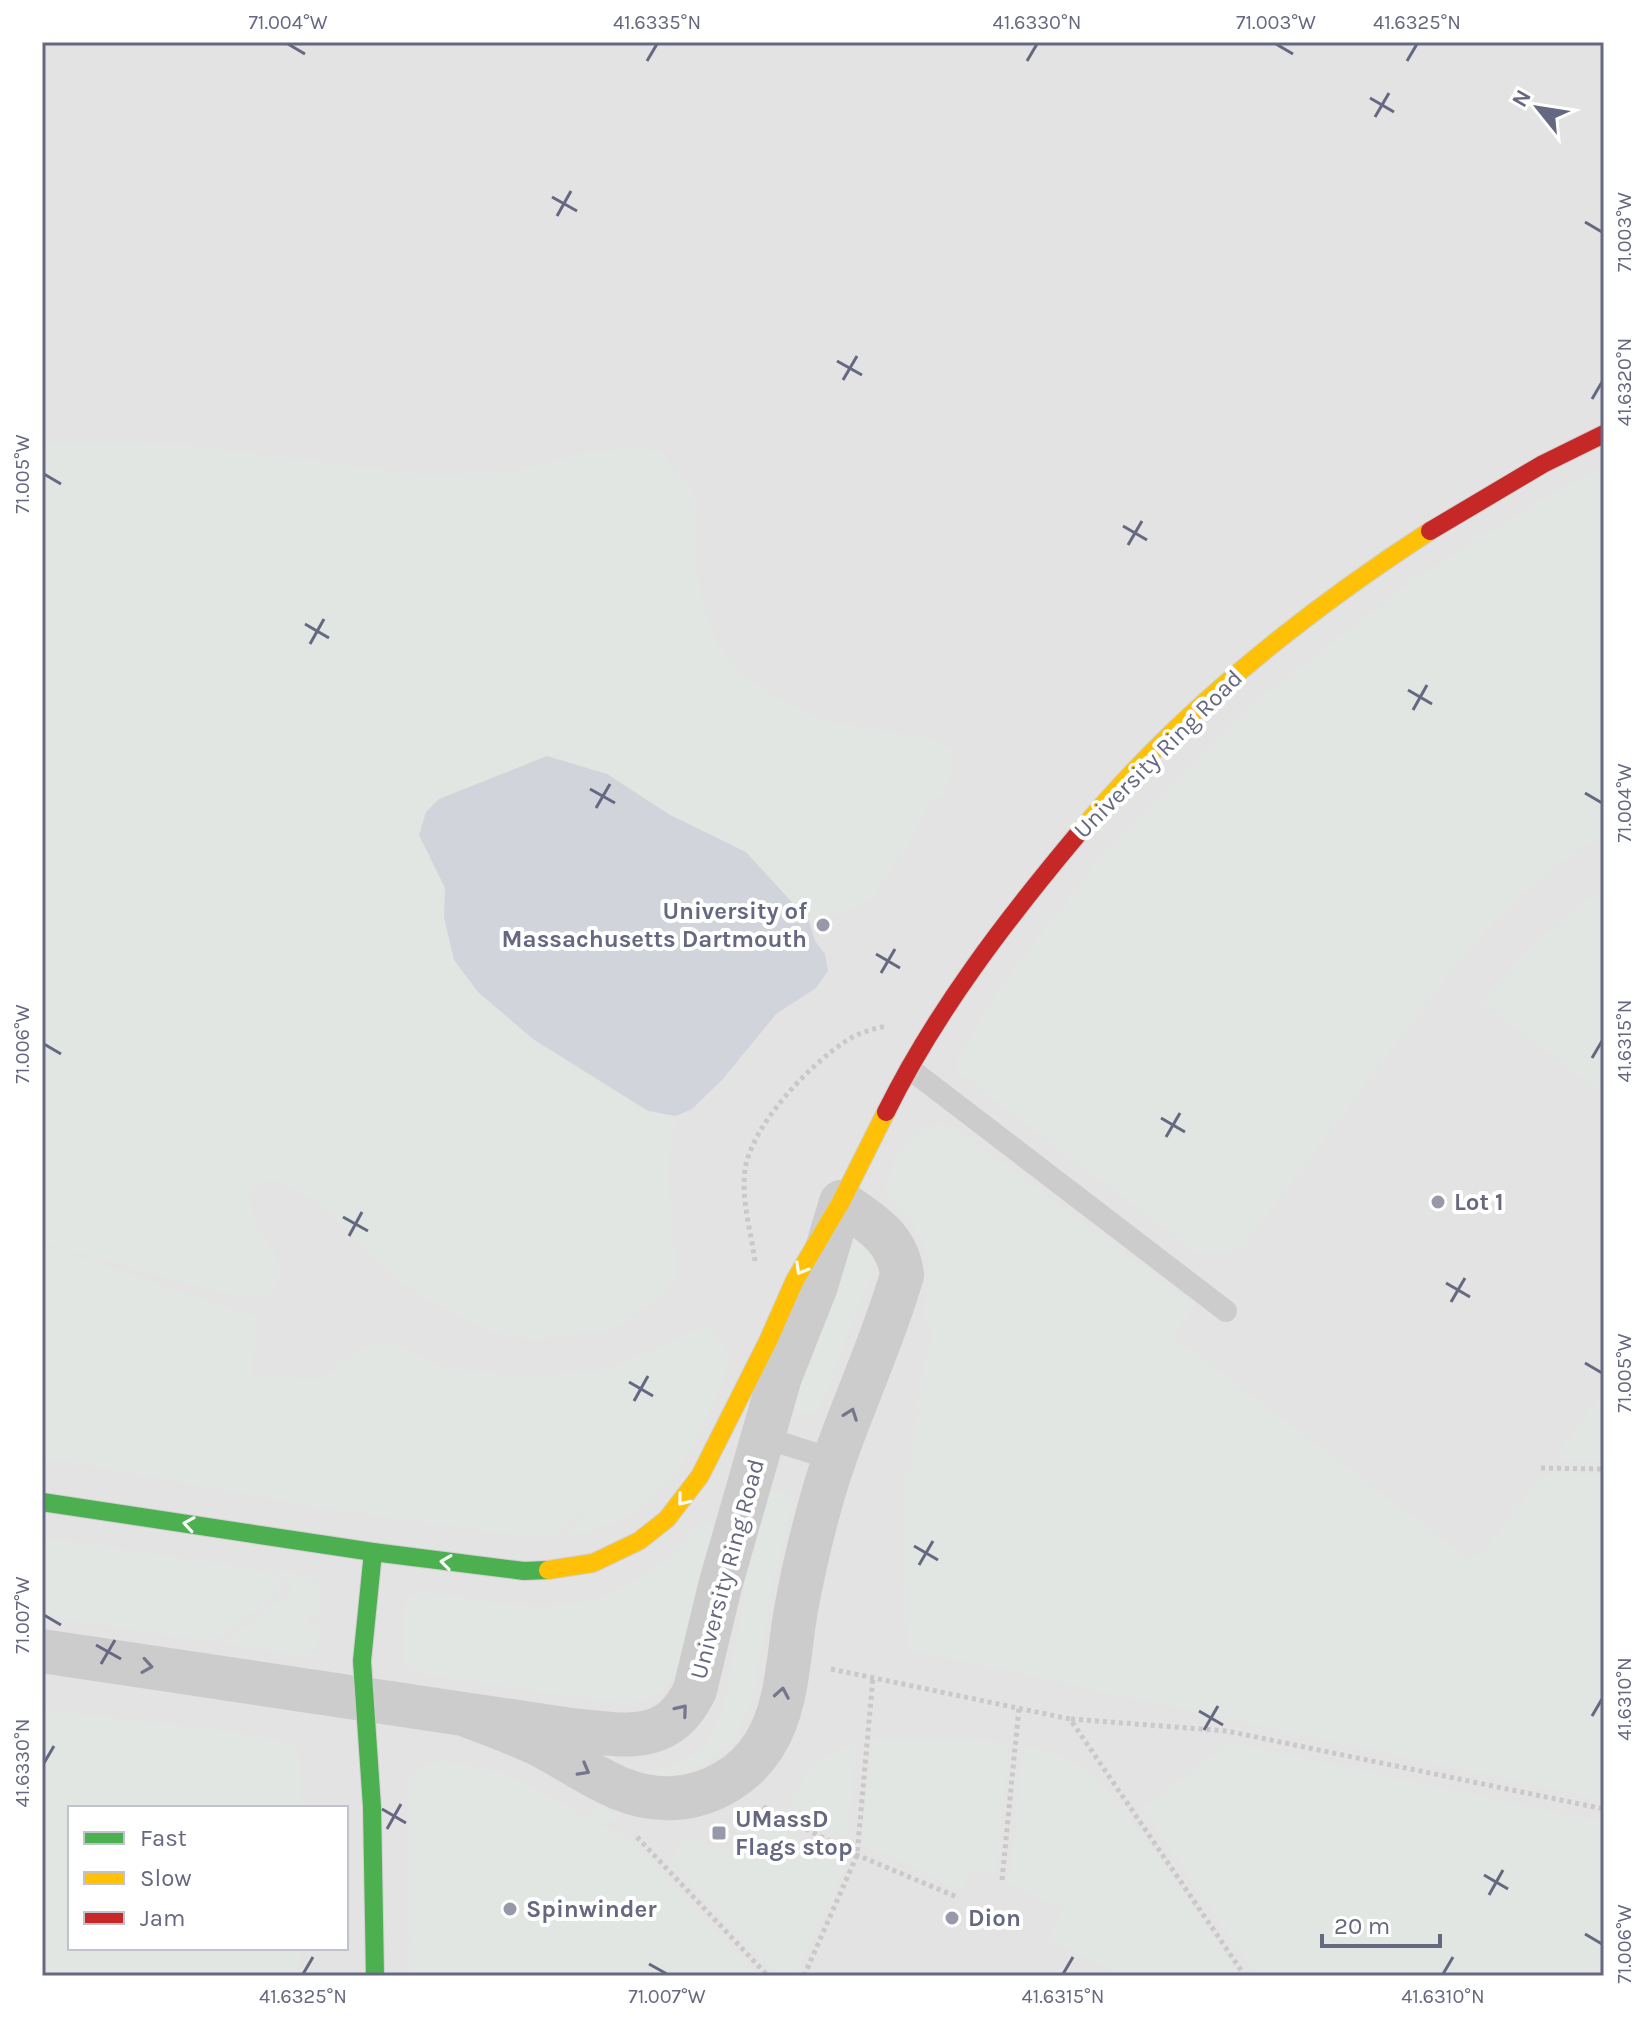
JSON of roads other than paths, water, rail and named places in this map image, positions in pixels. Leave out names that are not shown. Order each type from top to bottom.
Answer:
[{"type":"street","name":"University Ring Road","points":[[42,1502],[373,1552],[524,1571],[559,1570],[609,1557],[647,1535],[679,1505],[700,1476],[744,1431],[780,1377],[816,1286],[841,1202],[866,1150],[937,1024],[1017,907],[1063,850],[1135,770],[1208,699],[1291,629],[1368,571],[1454,515],[1543,464],[1604,434]]},
{"type":"street","points":[[463,1714],[538,1744],[614,1787],[634,1794],[664,1798],[690,1796],[716,1787],[740,1773],[765,1744],[777,1716],[796,1607],[819,1508],[902,1275],[900,1259],[884,1233],[841,1202]]},
{"type":"street","name":"University Ring Road","points":[[42,1651],[571,1730],[647,1734],[677,1719],[695,1690],[720,1586],[744,1431]]},
{"type":"street","points":[[373,1552],[362,1661],[372,1807],[375,1976]]},
{"type":"lane","points":[[910,1069],[1226,1311]]},
{"type":"lane","points":[[744,1431],[835,1460]]},
{"type":"place","name":"University of Massachusetts Dartmouth","points":[[823,925]]},
{"type":"place","name":"Lot 1","points":[[1438,1202]]},
{"type":"place","name":"UMassD Flags stop","points":[[719,1833]]},
{"type":"place","name":"Spinwinder","points":[[510,1909]]},
{"type":"place","name":"Dion","points":[[952,1918]]}]
